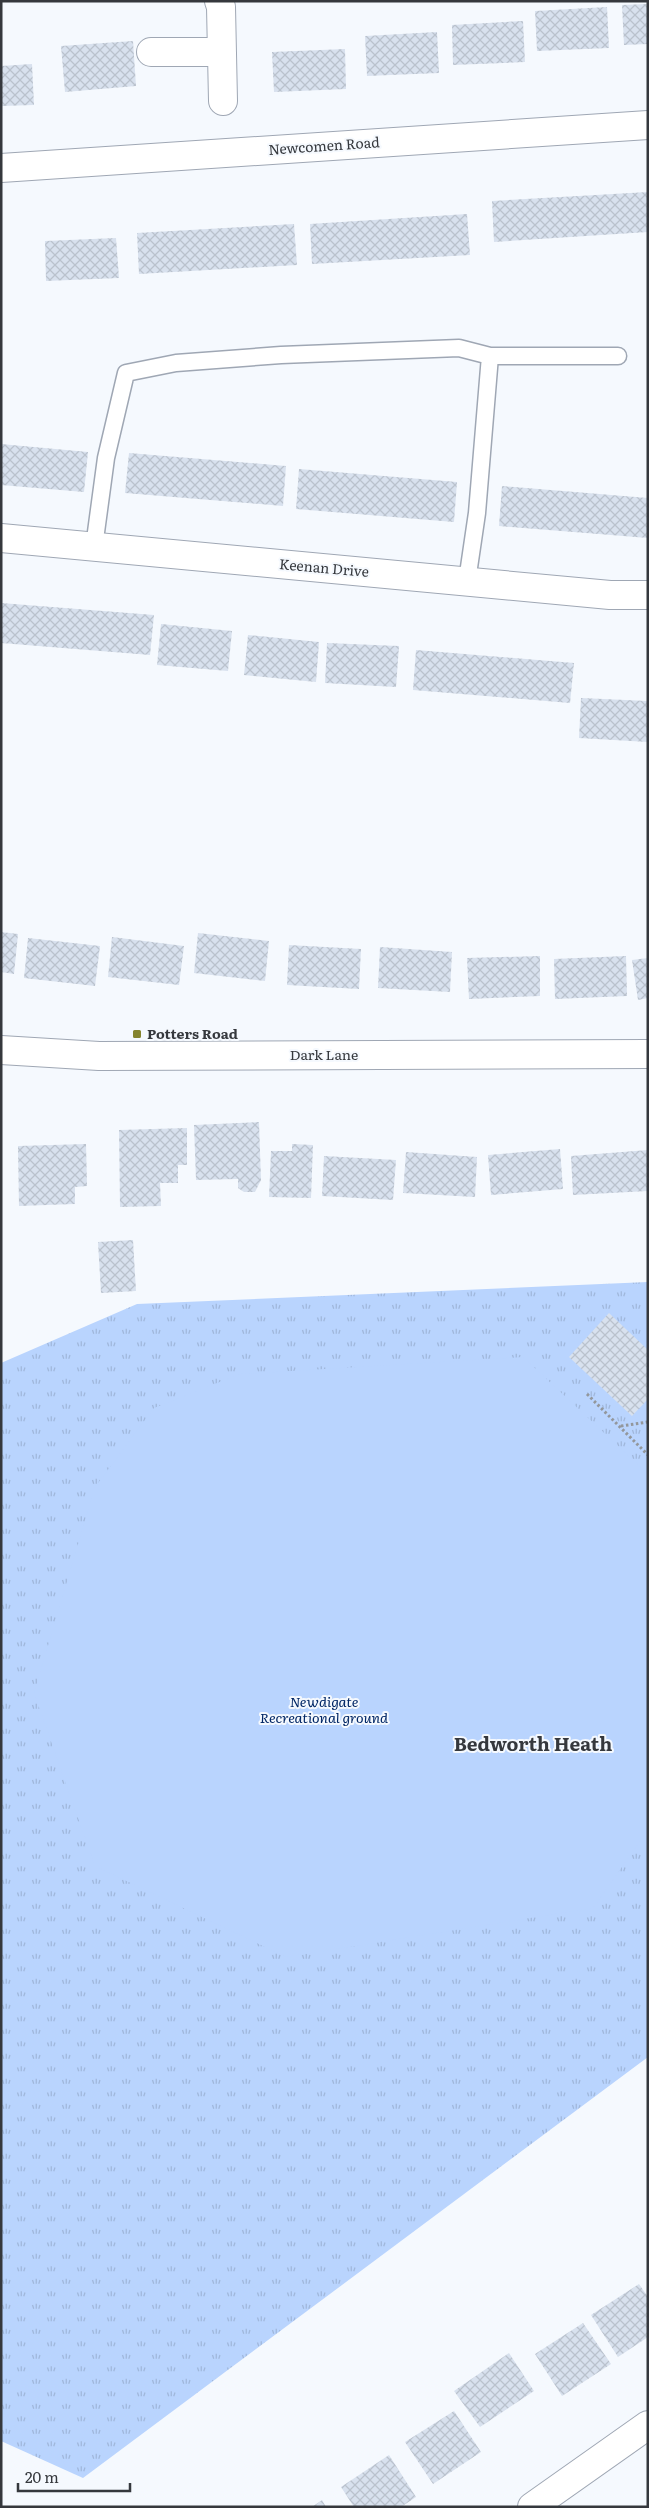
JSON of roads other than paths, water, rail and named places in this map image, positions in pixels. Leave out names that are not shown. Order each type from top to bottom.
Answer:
[{"type":"street","points":[[218,1],[221,7],[224,101]]},
{"type":"street","points":[[152,52],[222,52]]},
{"type":"street","name":"Newcomen Road","points":[[1,168],[648,125]]},
{"type":"street","name":"Keenan Drive","points":[[1,538],[610,595],[648,595]]},
{"type":"street","name":"Dark Lane","points":[[1,1050],[99,1056],[648,1054]]},
{"type":"street","points":[[532,2507],[648,2425]]},
{"type":"lane","points":[[94,547],[106,458],[126,372],[176,363],[281,355],[459,348],[490,356],[618,356]]},
{"type":"lane","points":[[467,581],[477,513],[490,356]]},
{"type":"place","name":"Potters Road","points":[[137,1034]]},
{"type":"district","name":"Bedworth Heath","points":[[533,1744]]},
{"type":"park label","name":"Newdigate Recreational ground","points":[[324,1710]]}]
